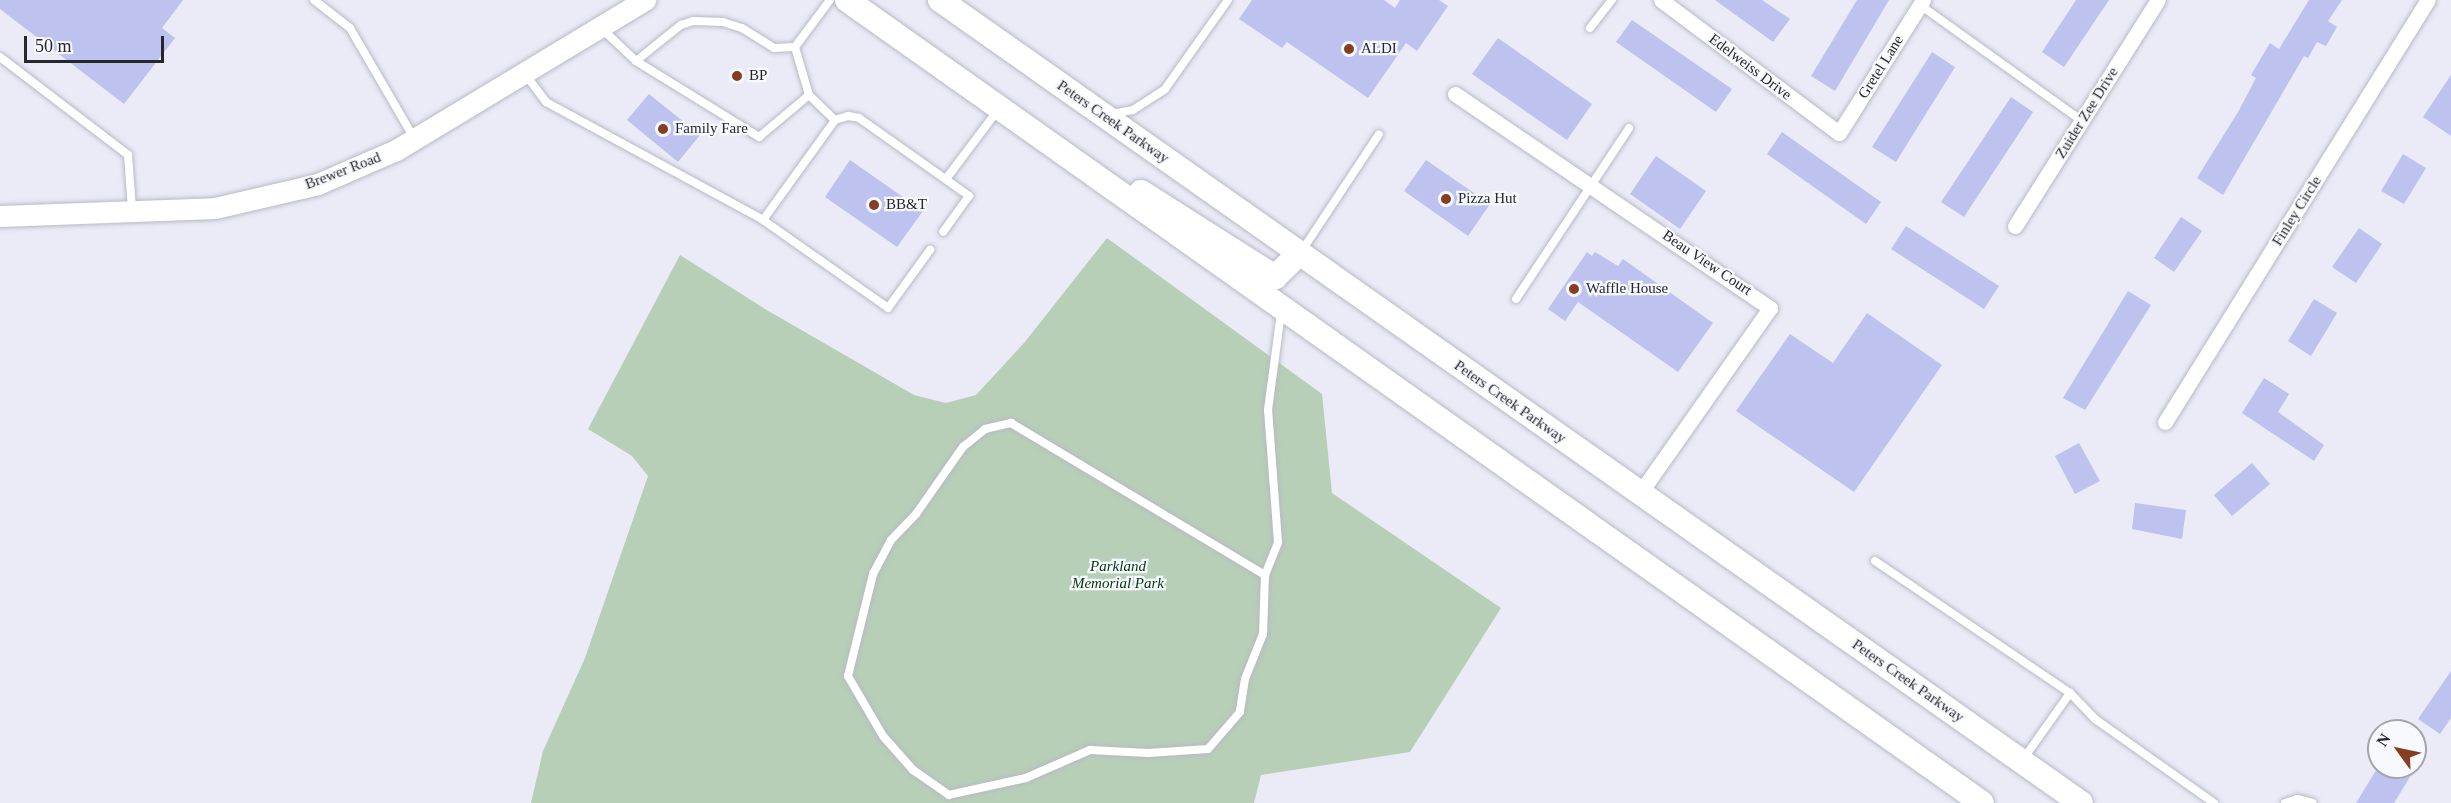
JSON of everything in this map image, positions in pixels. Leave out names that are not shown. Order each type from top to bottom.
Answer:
[{"type":"main road","points":[[847,0],[1982,803]]},
{"type":"main road","name":"Peters Creek Parkway","points":[[940,0],[2081,803]]},
{"type":"main road","points":[[1004,112],[1187,218],[1275,277],[1300,253]]},
{"type":"street","name":"Brewer Road","points":[[0,216],[215,208],[318,184],[414,139],[645,0]]},
{"type":"street","name":"Edelweiss Drive","points":[[1660,0],[1839,133]]},
{"type":"street","name":"Zuider Zee Drive","points":[[2015,226],[2158,0]]},
{"type":"street","name":"Finley Circle","points":[[2165,422],[2428,0]]},
{"type":"street","name":"Gretel Lane","points":[[1839,133],[1922,3]]},
{"type":"street","name":"Beau View Court","points":[[1455,94],[1770,308],[1640,493]]},
{"type":"lane","points":[[314,0],[350,28],[414,139]]},
{"type":"lane","points":[[795,47],[830,0]]},
{"type":"lane","points":[[1103,115],[1133,111],[1165,89],[1228,0]]},
{"type":"lane","points":[[1590,28],[1612,0]]},
{"type":"lane","points":[[1922,3],[2082,121]]},
{"type":"lane","points":[[636,61],[681,25],[693,21],[723,22],[742,28],[774,48],[795,47]]},
{"type":"lane","points":[[600,27],[636,61],[759,137],[809,95]]},
{"type":"lane","points":[[795,47],[809,95],[835,120]]},
{"type":"lane","points":[[0,57],[128,155],[132,211]]},
{"type":"lane","points":[[524,73],[546,102],[763,220],[888,308],[930,250]]},
{"type":"lane","points":[[946,179],[1004,112]]},
{"type":"lane","points":[[763,220],[835,120],[859,117],[969,196],[943,232]]},
{"type":"lane","points":[[1516,299],[1589,185],[1629,128]]},
{"type":"lane","points":[[1300,253],[1379,134]]},
{"type":"lane","points":[[1265,575],[1011,423],[985,429],[963,447],[916,514],[891,540],[873,574],[848,676],[883,736],[913,770],[949,795],[1026,778],[1090,750],[1148,753],[1208,749],[1240,712],[1245,679],[1263,634],[1265,575],[1278,542],[1268,410],[1282,308]]},
{"type":"lane","points":[[1875,561],[2070,693],[2095,719],[2214,803]]},
{"type":"lane","points":[[2022,761],[2070,693]]},
{"type":"lane","points":[[2285,803],[2297,799],[2313,803]]},
{"type":"green space","name":"Parkland Memorial Park","points":[[1107,238],[1322,394],[1332,493],[1501,608],[1410,752],[1261,775],[1254,803],[531,803],[543,751],[585,658],[648,476],[632,456],[588,429],[680,255],[765,309],[914,395],[946,403],[976,395],[1024,343]]},
{"type":"building","points":[[0,0],[183,0],[162,28],[175,38],[124,104],[0,9]]},
{"type":"building","name":"ALDI","points":[[1252,0],[1384,0],[1395,8],[1400,0],[1439,0],[1448,6],[1417,51],[1406,43],[1368,98],[1287,42],[1282,48],[1239,19]]},
{"type":"building","points":[[1715,0],[1762,0],[1790,19],[1773,42]]},
{"type":"building","points":[[1857,0],[1889,0],[1835,91],[1811,76]]},
{"type":"building","points":[[2076,0],[2109,0],[2064,67],[2042,52]]},
{"type":"building","points":[[2309,0],[2342,0],[2328,21],[2337,27],[2326,46],[2317,42],[2308,58],[2304,56],[2223,195],[2197,178],[2238,112],[2256,78],[2251,75],[2270,43],[2279,49]]},
{"type":"building","points":[[1632,20],[1732,89],[1716,112],[1616,42]]},
{"type":"building","points":[[1498,38],[1592,104],[1567,140],[1472,74]]},
{"type":"building","points":[[1932,52],[1955,67],[1896,162],[1872,147]]},
{"type":"building","points":[[2451,75],[2451,136],[2423,117]]},
{"type":"building","points":[[649,94],[700,135],[678,162],[627,120]]},
{"type":"building","points":[[2011,97],[2033,112],[1964,217],[1941,202]]},
{"type":"building","points":[[1782,132],[1881,202],[1866,224],[1767,154]]},
{"type":"building","points":[[2403,154],[2426,168],[2404,204],[2381,191]]},
{"type":"building","points":[[1656,156],[1706,191],[1680,229],[1630,194]]},
{"type":"building","points":[[850,160],[923,211],[897,247],[825,197]]},
{"type":"building","points":[[1426,160],[1490,204],[1468,236],[1404,191]]},
{"type":"building","points":[[2181,217],[2202,231],[2174,272],[2154,258]]},
{"type":"building","points":[[1906,226],[1999,286],[1984,309],[1891,249]]},
{"type":"building","points":[[2359,228],[2382,244],[2356,283],[2332,267]]},
{"type":"building","points":[[1587,252],[1592,256],[1595,252],[1618,266],[1623,259],[1713,323],[1678,372],[1578,302],[1565,321],[1548,309]]},
{"type":"building","points":[[2128,291],[2151,305],[2085,410],[2063,398]]},
{"type":"building","points":[[2314,299],[2337,313],[2311,356],[2288,341]]},
{"type":"building","points":[[1867,313],[1942,365],[1854,492],[1736,411],[1790,334],[1833,363]]},
{"type":"building","points":[[2264,378],[2289,394],[2278,412],[2324,445],[2314,461],[2242,413]]},
{"type":"building","points":[[2079,443],[2100,481],[2075,494],[2055,456]]},
{"type":"building","points":[[2252,463],[2270,484],[2232,516],[2214,495]]},
{"type":"building","points":[[2135,503],[2186,510],[2182,539],[2132,529]]},
{"type":"building","points":[[2451,671],[2451,718],[2440,734],[2427,725],[2427,719],[2418,719]]},
{"type":"building","points":[[2371,779],[2409,779],[2394,803],[2356,803]]},
{"type":"place","name":"ALDI","points":[[1349,49]]},
{"type":"place","name":"BP","points":[[737,76]]},
{"type":"place","name":"Family Fare","points":[[663,129]]},
{"type":"place","name":"Pizza Hut","points":[[1446,199]]},
{"type":"place","name":"BB&T","points":[[874,205]]},
{"type":"place","name":"Waffle House","points":[[1574,289]]}]
